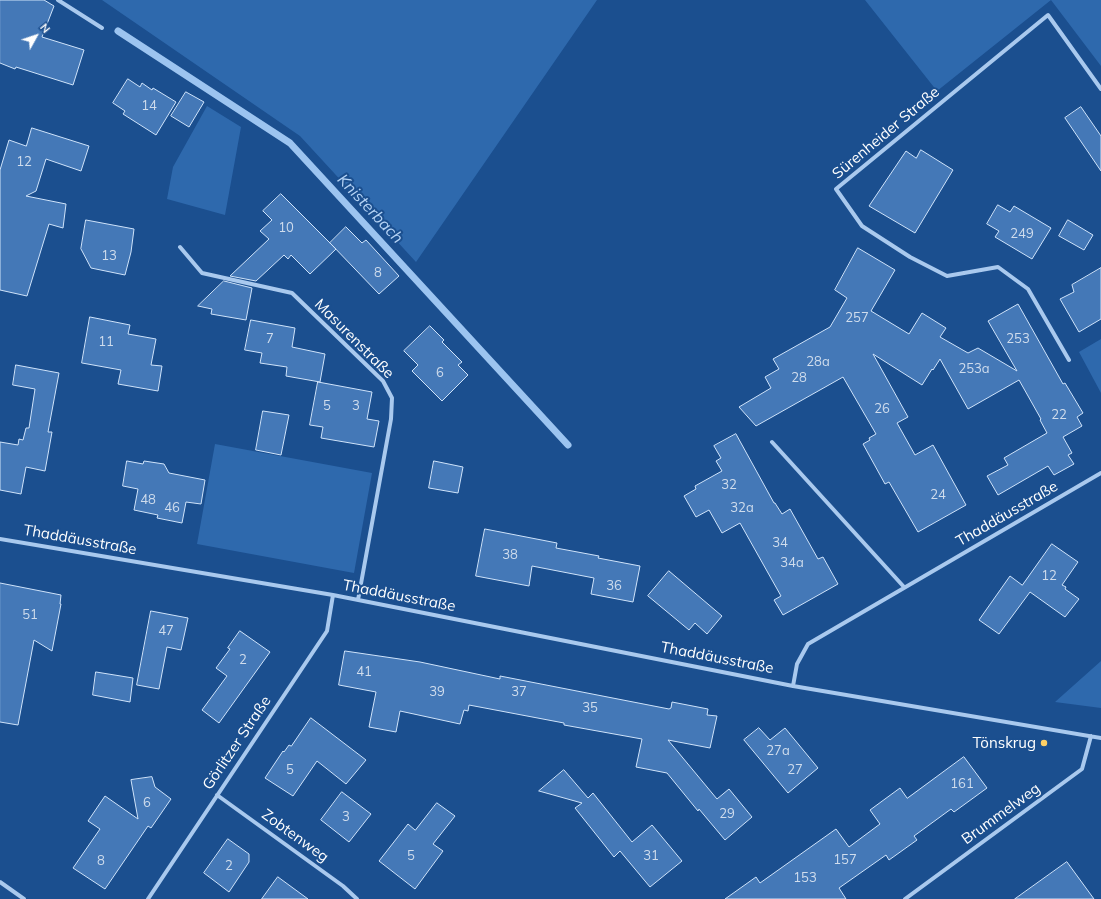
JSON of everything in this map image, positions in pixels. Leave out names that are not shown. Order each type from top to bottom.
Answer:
[{"type":"street","points":[[58,0],[102,28]]},
{"type":"street","name":"Sürenheider Straße","points":[[1069,360],[1028,289],[998,267],[947,276],[916,260],[862,226],[836,189],[1048,15],[1101,89]]},
{"type":"street","name":"Masurenstraße","points":[[180,247],[202,273],[292,293],[383,381],[392,398],[390,420],[358,600]]},
{"type":"street","points":[[772,442],[904,587]]},
{"type":"street","name":"Thaddäusstraße","points":[[793,686],[797,664],[808,644],[1101,473]]},
{"type":"street","name":"Thaddäusstraße","points":[[0,539],[333,595],[793,686],[1101,738]]},
{"type":"street","name":"Görlitzer Straße","points":[[148,899],[327,631],[333,595]]},
{"type":"street","name":"Brummelweg","points":[[905,899],[1082,769],[1091,736]]},
{"type":"street","name":"Zobtenweg","points":[[217,795],[343,886],[357,899]]},
{"type":"street","points":[[0,882],[24,899]]},
{"type":"shaded area","points":[[102,0],[597,0],[416,262],[300,136]]},
{"type":"shaded area","points":[[865,0],[1051,0],[937,91]]},
{"type":"shaded area","points":[[1051,0],[1101,0],[1101,66]]},
{"type":"shaded area","points":[[207,106],[241,127],[225,215],[167,199],[173,167]]},
{"type":"shaded area","points":[[1101,339],[1101,393],[1079,352]]},
{"type":"shaded area","points":[[215,444],[372,473],[354,573],[197,544]]},
{"type":"shaded area","points":[[1101,661],[1101,708],[1055,702]]},
{"type":"building","points":[[0,0],[44,0],[54,6],[42,37],[84,50],[73,85],[16,67],[15,69],[0,63]]},
{"type":"building","points":[[128,79],[140,87],[142,83],[152,90],[153,88],[176,102],[156,135],[123,114],[125,111],[113,103]]},
{"type":"building","points":[[186,92],[204,102],[189,127],[171,116]]},
{"type":"building","points":[[1081,107],[1101,136],[1101,171],[1065,118]]},
{"type":"building","points":[[32,128],[89,146],[81,171],[46,159],[36,191],[26,196],[66,204],[63,228],[49,224],[27,296],[0,290],[0,170],[9,140],[26,146]]},
{"type":"building","points":[[921,150],[953,170],[915,233],[869,206],[906,151],[916,158]]},
{"type":"building","points":[[281,194],[336,249],[310,274],[291,255],[288,259],[284,255],[256,281],[230,276],[269,239],[260,231],[272,220],[263,211]]},
{"type":"building","points":[[998,205],[1010,212],[1014,206],[1051,228],[1032,259],[995,237],[999,231],[987,224]]},
{"type":"building","points":[[86,220],[134,229],[131,252],[125,275],[91,268],[81,249]]},
{"type":"building","points":[[1068,220],[1093,235],[1084,250],[1059,236]]},
{"type":"building","points":[[346,227],[362,243],[366,240],[399,276],[379,294],[330,243]]},
{"type":"building","points":[[858,248],[895,270],[871,311],[909,334],[922,313],[946,328],[940,337],[968,353],[978,348],[1017,371],[988,321],[1018,304],[1063,384],[1065,383],[1083,413],[1077,417],[1082,426],[1063,437],[1072,453],[1068,455],[1074,464],[1054,475],[1048,466],[998,495],[987,476],[1008,465],[1004,458],[1047,433],[1040,420],[1041,419],[1019,380],[968,409],[940,359],[922,385],[873,354],[908,417],[897,423],[915,455],[933,445],[966,505],[918,532],[889,482],[885,484],[863,444],[876,434],[843,377],[756,426],[739,407],[771,388],[765,377],[779,369],[773,359],[830,327],[847,298],[835,290]]},
{"type":"building","points":[[1101,268],[1101,319],[1079,332],[1060,299],[1074,292],[1072,285]]},
{"type":"building","points":[[224,281],[252,288],[246,320],[211,314],[212,309],[198,306]]},
{"type":"building","points":[[90,317],[130,325],[128,334],[156,339],[151,365],[162,366],[158,391],[118,384],[121,370],[82,363]]},
{"type":"building","points":[[251,320],[295,328],[292,347],[325,354],[320,382],[286,376],[287,367],[260,363],[262,353],[245,350]]},
{"type":"building","points":[[430,326],[444,340],[442,342],[462,362],[458,365],[468,375],[442,401],[412,371],[418,365],[404,351]]},
{"type":"building","points":[[16,365],[59,373],[48,432],[52,432],[45,471],[26,467],[21,494],[0,490],[0,442],[18,445],[19,439],[23,440],[26,428],[29,428],[35,389],[13,385]]},
{"type":"building","points":[[318,382],[372,392],[367,419],[379,421],[374,447],[321,438],[323,427],[310,425]]},
{"type":"building","points":[[263,411],[289,415],[281,455],[256,450]]},
{"type":"building","points":[[736,434],[774,503],[782,514],[790,509],[818,559],[823,557],[838,584],[783,615],[774,600],[781,596],[740,523],[722,533],[709,510],[696,517],[684,496],[696,489],[695,486],[722,471],[716,461],[721,458],[714,446]]},
{"type":"building","points":[[127,461],[143,464],[144,461],[164,464],[169,473],[205,480],[201,504],[186,502],[182,523],[157,518],[158,515],[134,510],[138,489],[123,486]]},
{"type":"building","points":[[434,461],[463,467],[458,493],[429,488]]},
{"type":"building","points":[[485,529],[557,543],[556,548],[640,566],[633,602],[591,594],[594,578],[532,566],[529,586],[476,576]]},
{"type":"building","points":[[1052,544],[1078,562],[1062,585],[1079,599],[1065,617],[1030,592],[999,634],[979,620],[1010,576],[1022,585]]},
{"type":"building","points":[[669,571],[722,616],[707,634],[695,623],[689,630],[648,596]]},
{"type":"building","points":[[0,583],[61,595],[61,604],[52,651],[34,640],[18,725],[0,722]]},
{"type":"building","points":[[151,611],[188,618],[181,650],[167,647],[159,689],[137,685]]},
{"type":"building","points":[[240,631],[270,652],[219,723],[202,710],[227,676],[216,668],[230,649],[228,648]]},
{"type":"building","points":[[345,651],[420,662],[500,679],[500,676],[669,709],[671,708],[672,702],[708,709],[707,715],[717,716],[710,748],[668,740],[717,799],[729,789],[752,817],[725,840],[699,809],[698,811],[667,773],[636,767],[642,739],[564,725],[564,723],[469,705],[468,711],[464,710],[460,724],[400,711],[396,732],[369,727],[376,692],[339,685]]},
{"type":"building","points":[[96,672],[133,678],[130,702],[93,695]]},
{"type":"building","points":[[311,718],[366,760],[346,784],[317,761],[293,796],[265,778],[283,751],[284,752],[289,745],[291,746]]},
{"type":"building","points":[[759,728],[770,740],[785,728],[818,768],[788,793],[744,740]]},
{"type":"building","points":[[964,757],[987,788],[954,812],[951,809],[914,836],[917,840],[889,860],[886,855],[839,888],[846,899],[725,899],[756,877],[760,883],[836,829],[849,847],[880,824],[870,810],[900,788],[907,798]]},
{"type":"building","points":[[564,770],[588,798],[593,793],[632,842],[652,825],[682,861],[650,887],[620,851],[614,857],[575,808],[582,803],[539,791]]},
{"type":"building","points":[[152,777],[155,787],[171,799],[151,828],[148,826],[105,889],[73,868],[100,829],[88,821],[105,796],[138,819],[131,780]]},
{"type":"building","points":[[342,792],[371,814],[349,842],[321,820]]},
{"type":"building","points":[[437,803],[455,816],[433,844],[443,851],[415,889],[379,861],[408,824],[415,830]]},
{"type":"building","points":[[228,839],[249,854],[249,862],[229,892],[204,873]]},
{"type":"building","points":[[1067,862],[1094,899],[1015,899]]},
{"type":"building","points":[[278,877],[308,899],[262,899]]},
{"type":"waterway","name":"Knisterbach","points":[[118,31],[290,143],[568,445]]},
{"type":"place","name":"Tönskrug","points":[[1044,743]]}]
